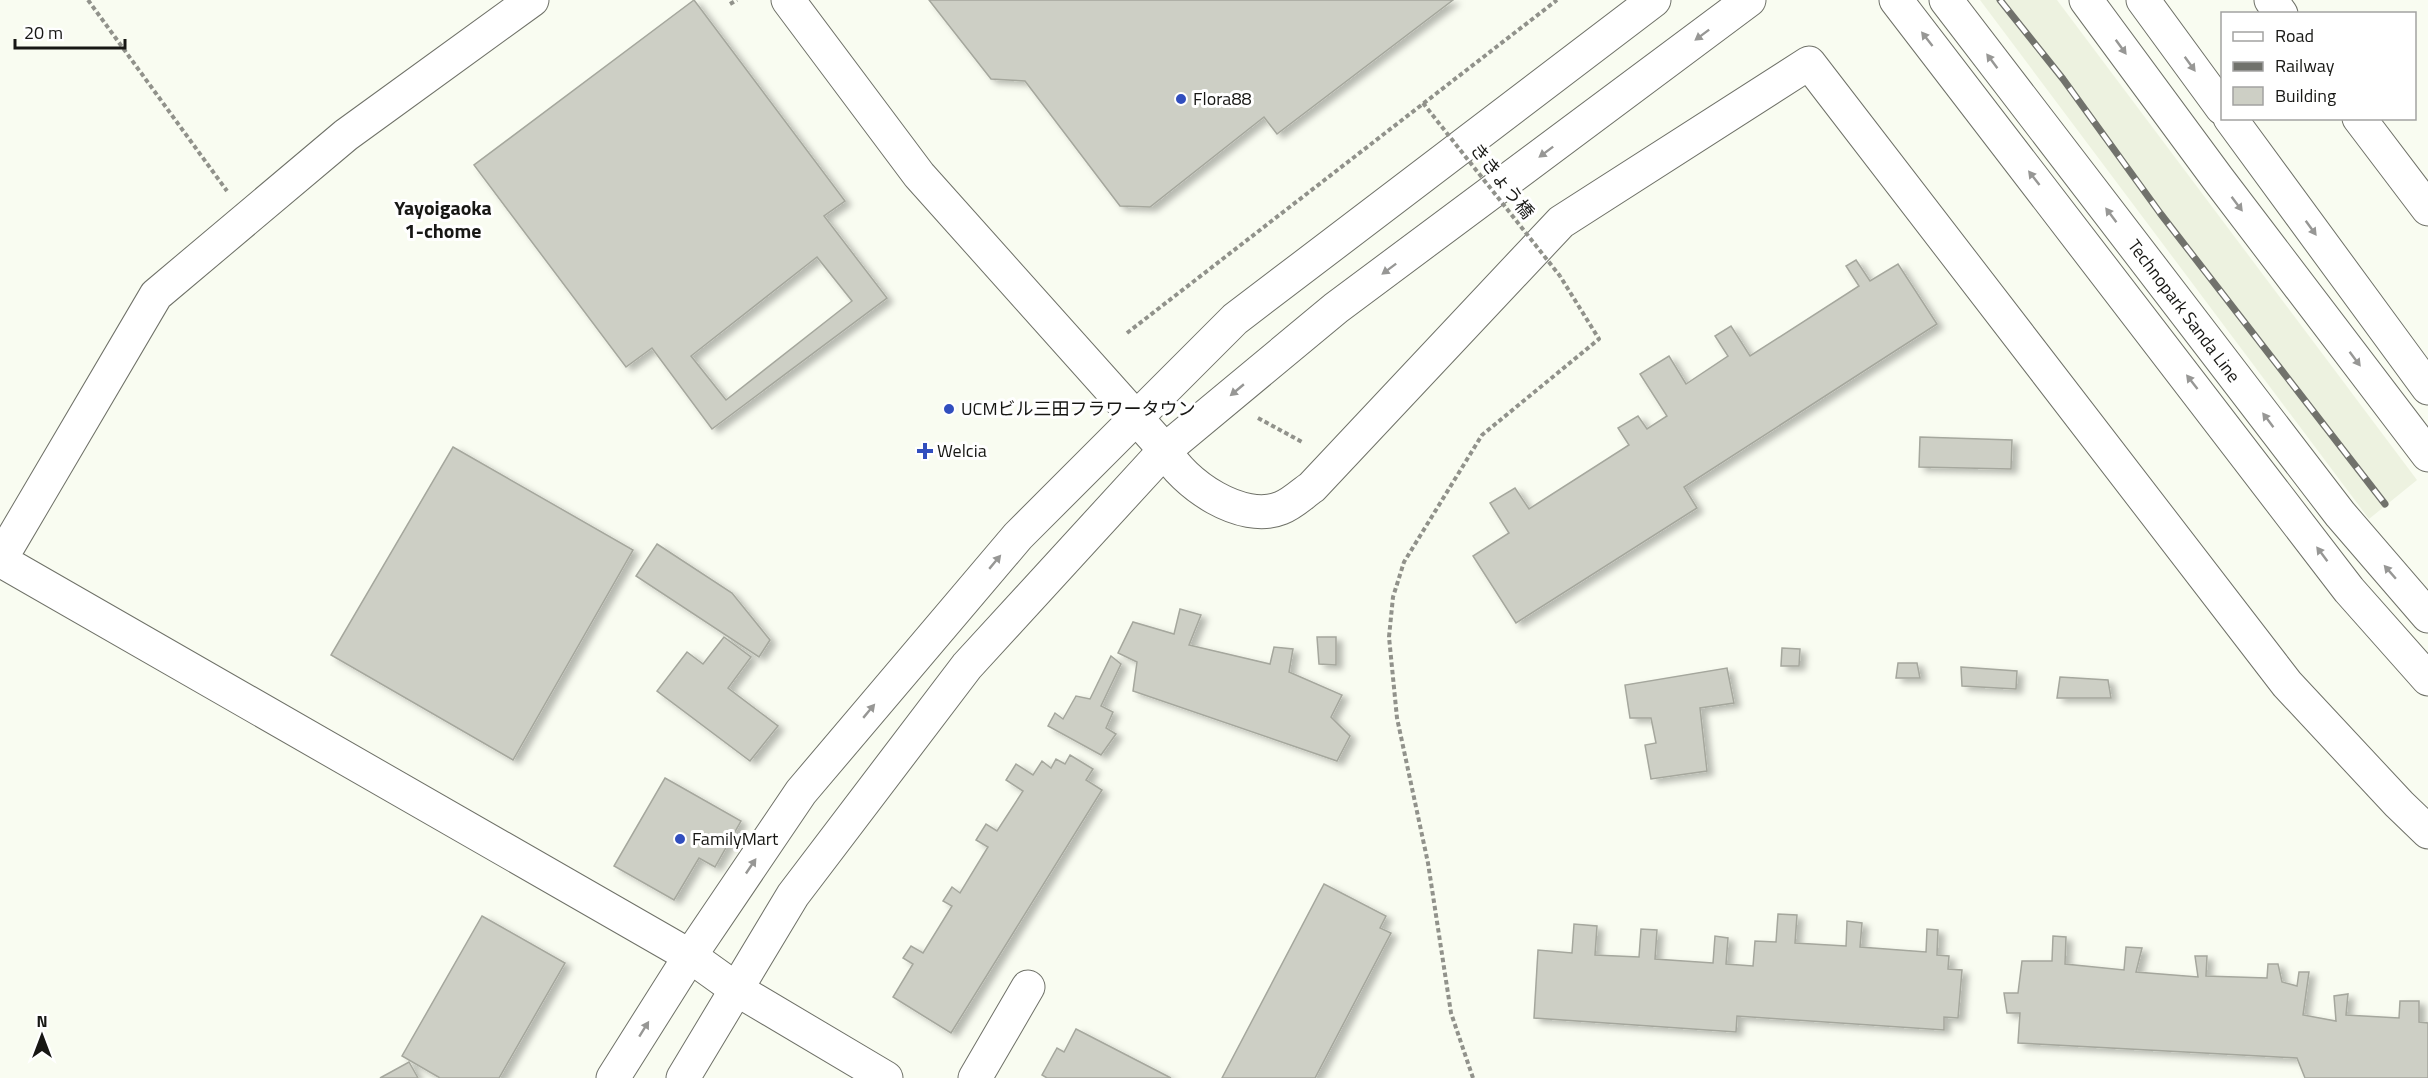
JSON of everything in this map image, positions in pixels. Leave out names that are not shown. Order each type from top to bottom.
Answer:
[{"type":"street","points":[[532,0],[346,135],[156,295],[0,560],[690,956],[736,989],[886,1078]]},
{"type":"street","points":[[788,0],[919,175],[1136,417],[1165,450],[1169,458],[1195,485],[1223,502],[1257,513],[1282,508],[1312,487],[1561,222],[1809,63],[2287,684],[2428,832]]},
{"type":"street","points":[[612,1078],[690,956],[801,792],[1018,536],[1235,319],[1654,0]]},
{"type":"street","points":[[683,1078],[793,895],[967,666],[1165,450],[1336,309],[1749,0]]},
{"type":"street","points":[[1896,0],[2349,590],[2428,679]]},
{"type":"street","name":"Technopark Sanda Line","points":[[1946,0],[2340,514],[2428,616]]},
{"type":"street","points":[[2086,0],[2218,179],[2428,455]]},
{"type":"street","points":[[2143,0],[2221,105]]},
{"type":"street","points":[[2231,120],[2428,388]]},
{"type":"street","points":[[2361,120],[2428,209]]},
{"type":"street","points":[[975,1078],[1028,987]]},
{"type":"path","points":[[88,0],[248,218]]},
{"type":"path","points":[[730,4],[737,0]]},
{"type":"path","points":[[1127,333],[1557,0]]},
{"type":"path","name":"ききょう橋","points":[[1423,103],[1560,276],[1599,339],[1482,435],[1404,562],[1393,597],[1389,637],[1397,718],[1428,863],[1451,1013],[1473,1078]]},
{"type":"path","points":[[1225,400],[1336,461]]},
{"type":"shaded area","points":[[1980,0],[2057,0],[2417,480],[2369,519]]},
{"type":"building","points":[[694,0],[845,201],[824,216],[887,298],[712,429],[652,348],[626,367],[474,165]],"holes":[[[817,257],[852,301],[726,400],[691,356]]]},
{"type":"building","name":"Flora88","points":[[929,0],[1453,0],[1277,134],[1264,117],[1150,207],[1120,206],[1025,81],[991,79]]},
{"type":"building","points":[[1856,260],[1870,281],[1898,264],[1937,324],[1684,487],[1697,508],[1516,623],[1473,556],[1509,533],[1490,503],[1515,488],[1529,509],[1629,445],[1618,428],[1638,416],[1647,429],[1667,416],[1640,374],[1669,356],[1686,384],[1728,356],[1715,336],[1731,326],[1750,356],[1859,286],[1846,266]]},
{"type":"building","points":[[1920,437],[2012,440],[2011,469],[1919,467]]},
{"type":"building","points":[[453,447],[633,550],[513,760],[331,655]]},
{"type":"building","points":[[657,544],[732,593],[770,640],[759,657],[636,576]]},
{"type":"building","points":[[1180,609],[1201,615],[1189,645],[1270,664],[1274,647],[1293,649],[1289,672],[1342,695],[1331,717],[1350,736],[1337,761],[1133,691],[1137,662],[1118,653],[1133,622],[1174,634]]},
{"type":"building","points":[[724,637],[751,657],[728,688],[778,726],[750,761],[657,691],[687,652],[703,664]]},
{"type":"building","points":[[1317,637],[1336,637],[1336,665],[1319,664]]},
{"type":"building","points":[[1782,648],[1800,649],[1799,666],[1781,666]]},
{"type":"building","points":[[1111,656],[1121,664],[1101,706],[1113,712],[1106,728],[1116,734],[1101,755],[1048,726],[1055,713],[1063,719],[1076,696],[1090,699]]},
{"type":"building","points":[[1898,663],[1917,663],[1920,678],[1896,678]]},
{"type":"building","points":[[1961,667],[2017,671],[2016,689],[1962,686]]},
{"type":"building","points":[[1727,668],[1734,703],[1700,708],[1707,771],[1651,779],[1645,745],[1656,743],[1651,718],[1630,718],[1625,685]]},
{"type":"building","points":[[2060,677],[2108,680],[2111,698],[2057,698]]},
{"type":"building","points":[[1070,755],[1093,769],[1086,780],[1102,790],[951,1033],[893,997],[913,964],[903,958],[911,946],[923,953],[952,906],[943,901],[952,887],[960,893],[988,847],[976,840],[986,824],[997,831],[1023,791],[1006,780],[1016,764],[1033,775],[1042,761],[1051,768],[1056,759],[1065,764]]},
{"type":"building","name":"FamilyMart","points":[[665,778],[741,821],[715,867],[699,858],[674,900],[614,866]]},
{"type":"building","points":[[1324,884],[1386,916],[1380,928],[1391,933],[1315,1078],[1222,1078]]},
{"type":"building","points":[[1778,914],[1797,915],[1795,943],[1846,946],[1847,921],[1862,923],[1860,947],[1926,952],[1927,929],[1938,930],[1937,955],[1949,956],[1948,969],[1962,970],[1958,1018],[1944,1017],[1944,1030],[1737,1016],[1736,1032],[1534,1018],[1538,950],[1572,953],[1574,924],[1597,926],[1595,955],[1639,957],[1641,929],[1657,930],[1655,959],[1713,963],[1715,936],[1728,938],[1726,964],[1753,966],[1755,941],[1776,942]]},
{"type":"building","points":[[482,916],[565,963],[499,1078],[440,1078],[402,1056]]},
{"type":"building","points":[[2053,936],[2066,937],[2065,964],[2124,970],[2126,947],[2142,948],[2136,972],[2198,977],[2195,956],[2207,956],[2206,976],[2267,978],[2268,964],[2278,964],[2282,982],[2297,986],[2299,972],[2309,972],[2303,1015],[2336,1021],[2334,996],[2348,994],[2346,1015],[2399,1018],[2400,1001],[2419,1001],[2419,1022],[2428,1023],[2428,1078],[2305,1078],[2297,1058],[2018,1043],[2020,1013],[2007,1013],[2004,993],[2018,993],[2022,961],[2052,961]]},
{"type":"building","points":[[1076,1029],[1171,1078],[1047,1078],[1042,1075],[1057,1048],[1064,1052]]},
{"type":"building","points":[[409,1062],[418,1078],[380,1078]]},
{"type":"railway","points":[[2000,0],[2063,79],[2160,213],[2385,504]]},
{"type":"place","name":"Flora88","points":[[1181,99]]},
{"type":"place","name":"UCMビル三田フラワータウン","points":[[949,409]]},
{"type":"place","name":"Welcia","points":[[925,451]]},
{"type":"place","name":"FamilyMart","points":[[680,839]]},
{"type":"district","name":"Yayoigaoka 1-chome","points":[[443,220]]}]
